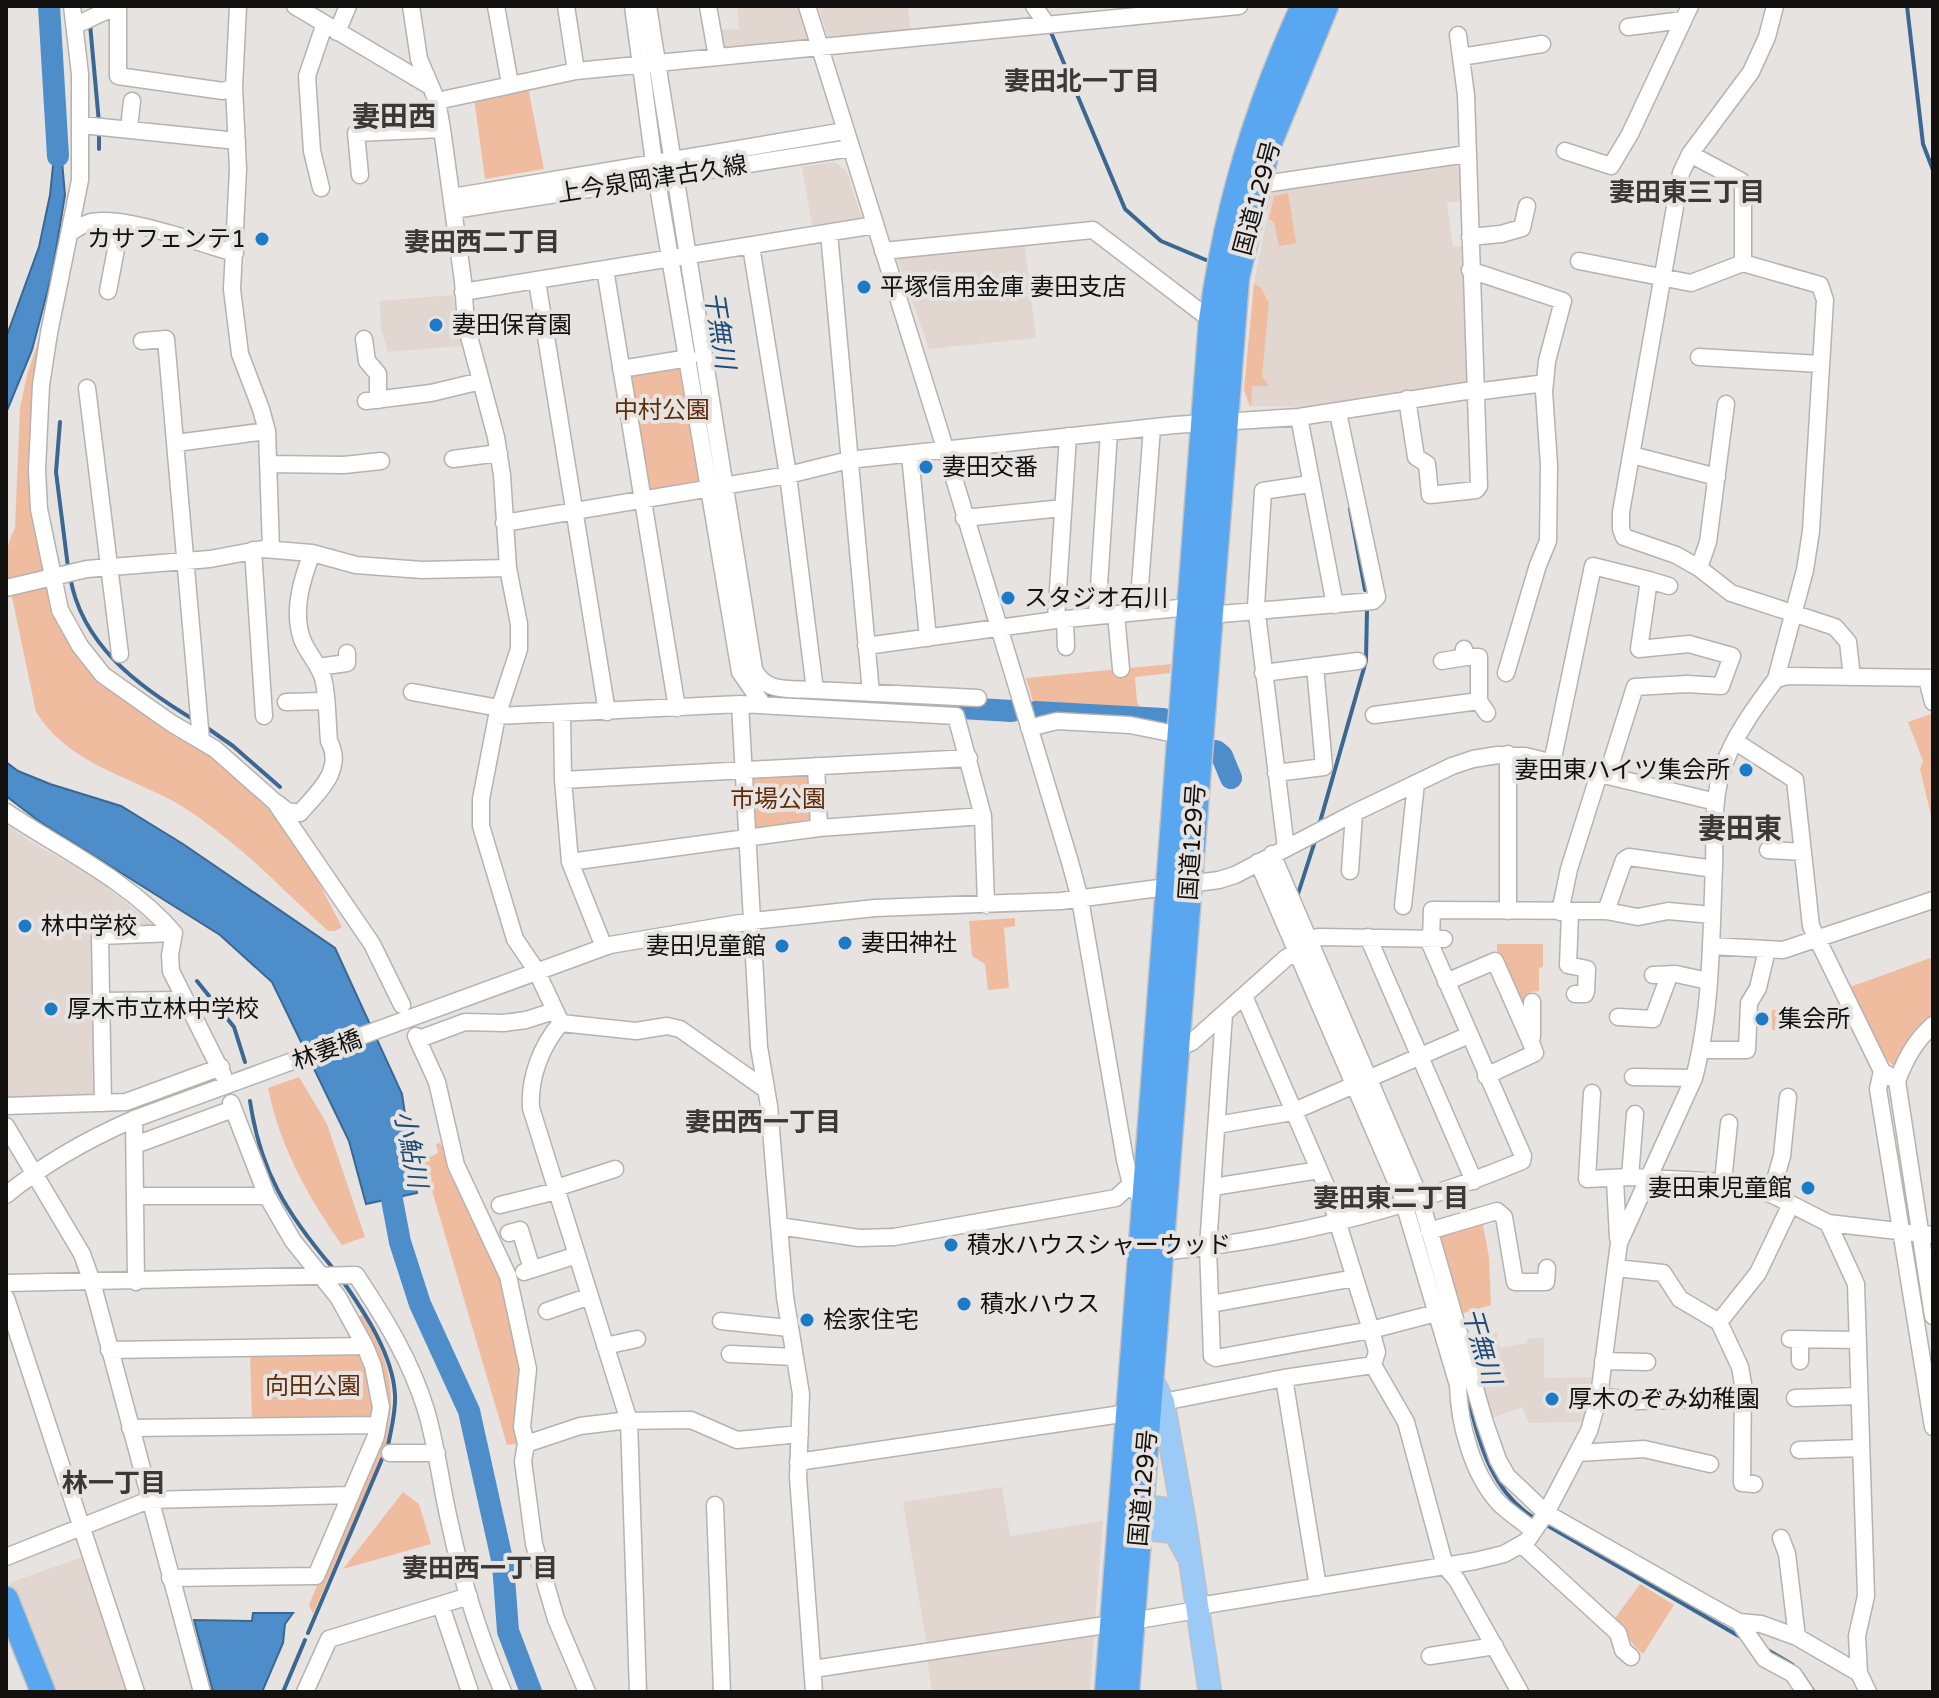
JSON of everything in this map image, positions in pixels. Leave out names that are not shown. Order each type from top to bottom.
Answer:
[{"type":"highway","name":"国道129号","points":[[1133,1518],[1128,1413],[1138,1194],[1179,886],[1214,422],[1237,278],[1257,185],[1313,7]]},
{"type":"highway","name":"国道129号","points":[[1214,422],[1211,320],[1225,230],[1248,142],[1266,91],[1313,7]]},
{"type":"highway","name":"国道129号","points":[[1107,1692],[1122,1622],[1152,1380],[1176,1049],[1180,735],[1200,611]]},
{"type":"highway","points":[[6,1599],[43,1692]]},
{"type":"highway","name":"国道129号","points":[[1122,1622],[1127,1692]]},
{"type":"highway","points":[[6,1637],[29,1692]]},
{"type":"main road","points":[[1152,1380],[1163,1402],[1210,1692]]},
{"type":"main road","points":[[1133,1518],[1168,1510],[1176,1513],[1185,1525]]},
{"type":"main road","points":[[1133,1518],[1175,1532],[1188,1555]]},
{"type":"street","points":[[72,6],[85,21],[80,180],[41,385],[39,509],[64,574],[60,610],[103,675],[171,723],[200,728]]},
{"type":"street","points":[[85,21],[117,6],[118,76],[223,91],[234,87]]},
{"type":"street","points":[[238,6],[232,289],[240,354],[267,431],[271,549]]},
{"type":"street","points":[[295,6],[434,94],[576,71],[1239,6]]},
{"type":"street","points":[[321,188],[312,151],[312,86],[307,76],[331,29],[348,6]]},
{"type":"street","points":[[411,6],[419,59],[434,94],[442,129],[466,325],[499,453],[508,568],[519,624],[519,649],[498,712],[481,799],[481,826],[515,939],[536,970],[558,1017],[536,1068],[530,1093],[531,1108],[629,1421],[638,1692]]},
{"type":"street","points":[[496,6],[510,84]]},
{"type":"street","points":[[566,6],[576,71]]},
{"type":"street","points":[[633,6],[674,167],[689,358],[717,488]]},
{"type":"street","points":[[648,6],[656,170],[680,257],[751,677],[763,705]]},
{"type":"street","points":[[708,6],[717,57]]},
{"type":"street","points":[[779,1226],[859,1238],[894,1237],[1138,1194],[1080,899],[945,449],[807,6]]},
{"type":"street","points":[[1034,6],[1047,25]]},
{"type":"street","points":[[1775,6],[1767,37],[1751,72],[1690,154],[1681,173],[1621,512],[1621,529],[1624,537],[1676,555],[1699,568],[1731,593],[1835,627],[1848,642],[1852,677]]},
{"type":"street","points":[[1628,27],[1686,13]]},
{"type":"street","points":[[1565,151],[1611,166],[1630,134],[1686,13]]},
{"type":"street","points":[[1407,399],[1416,457],[1427,464],[1430,495],[1476,490],[1479,486],[1466,95],[1458,35]]},
{"type":"street","points":[[1461,57],[1532,49]]},
{"type":"street","points":[[129,128],[132,101]]},
{"type":"street","points":[[82,125],[237,141]]},
{"type":"street","points":[[360,175],[356,133],[442,129]]},
{"type":"street","name":"上今泉岡津古久線","points":[[453,204],[674,167],[845,131]]},
{"type":"street","name":"上今泉岡津古久線","points":[[674,167],[851,148]]},
{"type":"street","points":[[1257,185],[1467,154]]},
{"type":"street","points":[[1690,154],[1743,184],[1743,263]]},
{"type":"street","points":[[1470,237],[1522,228],[1528,214]]},
{"type":"street","points":[[71,232],[86,223],[121,223],[235,253]]},
{"type":"street","points":[[108,291],[121,223]]},
{"type":"street","points":[[463,292],[875,225]]},
{"type":"street","points":[[883,251],[1093,230],[1211,320]]},
{"type":"street","points":[[829,233],[871,693]]},
{"type":"street","points":[[751,246],[788,475],[815,690]]},
{"type":"street","points":[[1579,261],[1691,283],[1743,263],[1820,285],[1825,300],[1811,531],[1794,614],[1776,679],[1723,768],[1716,802],[1711,946],[1701,1050],[1694,1078],[1619,1243]]},
{"type":"street","points":[[605,269],[677,708]]},
{"type":"street","points":[[1470,270],[1563,301],[1547,361],[1545,383],[1549,465],[1548,541],[1506,673]]},
{"type":"street","points":[[537,281],[607,712]]},
{"type":"street","points":[[142,341],[166,339],[200,728],[224,757],[275,802],[287,811],[300,813],[325,785],[332,772],[333,748],[329,741],[323,679],[302,639],[300,585],[312,553]]},
{"type":"street","points":[[364,339],[367,361],[378,374],[372,401],[431,393],[481,381]]},
{"type":"street","points":[[1699,357],[1743,354],[1820,364]]},
{"type":"street","points":[[621,369],[689,358]]},
{"type":"street","points":[[504,523],[717,488],[849,460],[1109,432],[1338,413],[1349,408],[1407,399],[1545,383]]},
{"type":"street","points":[[87,388],[120,654]]},
{"type":"street","points":[[1699,568],[1708,542],[1726,404]]},
{"type":"street","points":[[866,646],[1060,619],[1138,612],[1258,612],[1373,601],[1377,597],[1338,413]]},
{"type":"street","points":[[1299,417],[1335,605]]},
{"type":"street","points":[[1138,612],[1152,428]]},
{"type":"street","points":[[176,443],[267,431]]},
{"type":"street","points":[[1097,616],[1109,432]]},
{"type":"street","points":[[1066,647],[1060,619],[1068,436]]},
{"type":"street","points":[[453,459],[499,453]]},
{"type":"street","points":[[910,455],[928,638]]},
{"type":"street","points":[[1632,455],[1717,477]]},
{"type":"street","points":[[268,464],[381,461]]},
{"type":"street","points":[[1310,484],[1263,491],[1258,612],[1276,773],[1272,855],[1304,946],[1412,1200],[1429,1231],[1498,1460],[1540,1522]]},
{"type":"street","points":[[964,518],[1063,508]]},
{"type":"street","points":[[6,588],[109,567],[185,561],[271,549],[312,553],[356,565],[408,569],[508,568]]},
{"type":"street","points":[[253,550],[264,716]]},
{"type":"street","points":[[1552,763],[1593,566],[1669,586]]},
{"type":"street","points":[[1581,995],[1587,969],[1568,965],[1565,913],[1569,869],[1635,687],[1721,686],[1732,656],[1689,644],[1639,649],[1649,580]]},
{"type":"street","points":[[1116,614],[1121,669]]},
{"type":"street","points":[[318,667],[347,663],[347,653]]},
{"type":"street","points":[[1374,715],[1424,704],[1483,707],[1479,657],[1465,653],[1442,661]]},
{"type":"street","points":[[1263,673],[1358,661]]},
{"type":"street","points":[[1276,773],[1324,767],[1315,666]]},
{"type":"street","points":[[1776,679],[1788,676],[1930,679],[1933,702]]},
{"type":"street","points":[[751,677],[772,687],[978,698]]},
{"type":"street","points":[[412,692],[498,712],[607,712],[740,704],[956,716],[983,816],[986,905]]},
{"type":"street","points":[[286,702],[325,701]]},
{"type":"street","points":[[740,704],[759,1047],[769,1106],[789,1328],[801,1394],[798,1462],[814,1692]]},
{"type":"street","points":[[562,713],[563,780],[570,862],[604,947]]},
{"type":"street","points":[[1029,728],[1057,721],[1130,725],[1180,735]]},
{"type":"street","points":[[1736,742],[1795,780],[1811,926],[1882,1071],[1897,1081]]},
{"type":"street","points":[[1508,911],[1508,754],[1716,802]]},
{"type":"street","name":"林妻橋","points":[[6,1195],[33,1173],[97,1135],[134,1119],[604,947],[652,936],[752,921],[875,908],[1080,899],[1235,875],[1416,783],[1473,759],[1508,754]]},
{"type":"street","points":[[563,780],[969,758]]},
{"type":"street","points":[[816,766],[819,828]]},
{"type":"street","points":[[1403,906],[1405,848],[1416,783]]},
{"type":"street","points":[[275,802],[372,944],[402,1005]]},
{"type":"street","points":[[6,812],[132,893],[159,915],[174,933]]},
{"type":"street","points":[[1350,871],[1354,813]]},
{"type":"street","points":[[570,862],[819,828],[983,816]]},
{"type":"street","points":[[1768,850],[1803,852]]},
{"type":"street","points":[[1606,911],[1624,860],[1629,857],[1714,869]]},
{"type":"street","points":[[1711,946],[1783,950],[1933,900]]},
{"type":"street","points":[[1161,1252],[1208,1247],[1339,1223],[1474,1181],[1522,1161],[1523,1156],[1446,982],[1434,939],[1432,910],[1606,911],[1638,917],[1668,911],[1712,915]]},
{"type":"street","points":[[6,1106],[126,1102],[222,1072],[171,971],[174,933]]},
{"type":"street","points":[[103,1103],[100,936],[174,933]]},
{"type":"street","points":[[1176,1049],[1192,1042],[1318,937],[1434,939]]},
{"type":"street","points":[[1368,937],[1474,1181]]},
{"type":"street","points":[[1701,1050],[1747,1050],[1749,1003],[1758,988],[1767,950]]},
{"type":"street","points":[[1446,982],[1495,961],[1532,1045],[1535,1053],[1486,1076]]},
{"type":"street","points":[[1629,1019],[1653,1019],[1661,975],[1676,974],[1708,981]]},
{"type":"street","points":[[1244,996],[1339,1223],[1377,1352],[1373,1365],[1406,1422],[1445,1566],[1457,1580],[1520,1692]]},
{"type":"street","points":[[101,1001],[186,1000]]},
{"type":"street","points":[[1532,1002],[1532,1045]]},
{"type":"street","points":[[1224,1014],[1208,1247],[1212,1356],[1216,1358],[1371,1330],[1436,1313]]},
{"type":"street","points":[[587,1692],[556,1619],[534,1544],[524,1473],[526,1444],[522,1427],[528,1369],[511,1288],[456,1165],[437,1082],[418,1038],[465,1022],[504,1023],[558,1017],[636,1031],[667,1026],[680,1029],[765,1089]]},
{"type":"street","points":[[1933,1025],[1919,1037],[1908,1054],[1897,1081],[1926,1234],[1933,1316]]},
{"type":"street","points":[[1217,1125],[1292,1112],[1469,1035]]},
{"type":"street","points":[[1882,1071],[1878,1089],[1901,1231],[1927,1346],[1933,1427]]},
{"type":"street","points":[[1633,1077],[1694,1078]]},
{"type":"street","points":[[1592,1093],[1587,1179],[1723,1182],[1771,1194],[1828,1223],[1926,1234]]},
{"type":"street","points":[[1771,1194],[1782,1156],[1788,1097]]},
{"type":"street","points":[[135,1145],[232,1106],[267,1196],[293,1241],[350,1315],[373,1366],[381,1407],[378,1425],[316,1576],[170,1578]]},
{"type":"street","points":[[134,1119],[136,1282]]},
{"type":"street","points":[[813,1669],[1197,1610],[1205,1605],[1491,1557],[1522,1545],[1540,1522],[1578,1453],[1589,1431],[1599,1396],[1619,1243],[1623,1178],[1638,1121]]},
{"type":"street","points":[[6,1126],[82,1254],[92,1282],[202,1692]]},
{"type":"street","points":[[1723,1182],[1725,1130]]},
{"type":"street","points":[[500,1205],[556,1190],[615,1169]]},
{"type":"street","points":[[1213,1187],[1319,1170]]},
{"type":"street","points":[[135,1196],[267,1196]]},
{"type":"street","points":[[1412,1200],[1436,1313],[1458,1385],[1458,1405],[1475,1464],[1498,1502],[1741,1624],[1761,1624],[1797,1637],[1859,1673]]},
{"type":"street","points":[[1719,1322],[1758,1273],[1791,1204]]},
{"type":"street","points":[[1429,1231],[1497,1211],[1508,1220],[1506,1266],[1515,1282],[1546,1280]]},
{"type":"street","points":[[1828,1223],[1856,1284],[1866,1596],[1857,1636],[1859,1673],[1868,1692]]},
{"type":"street","points":[[520,1230],[528,1271],[577,1255]]},
{"type":"street","points":[[1616,1268],[1663,1273],[1680,1299],[1719,1322],[1740,1367],[1748,1483],[1723,1482]]},
{"type":"street","points":[[6,1283],[356,1275],[382,1314],[403,1354],[425,1407],[469,1596],[503,1692]]},
{"type":"street","points":[[1211,1304],[1355,1278]]},
{"type":"street","points":[[547,1311],[590,1296]]},
{"type":"street","points":[[6,1298],[136,1692]]},
{"type":"street","points":[[721,1321],[789,1328]]},
{"type":"street","points":[[605,1346],[637,1339]]},
{"type":"street","points":[[1800,1361],[1795,1339],[1858,1340]]},
{"type":"street","points":[[109,1350],[365,1346]]},
{"type":"street","points":[[730,1354],[794,1357]]},
{"type":"street","points":[[1603,1361],[1647,1362]]},
{"type":"street","points":[[1163,1402],[1284,1378],[1373,1365]]},
{"type":"street","points":[[1284,1378],[1318,1587]]},
{"type":"street","points":[[1599,1396],[1659,1396],[1685,1400]]},
{"type":"street","points":[[1795,1398],[1859,1396]]},
{"type":"street","points":[[798,1462],[1128,1413]]},
{"type":"street","points":[[526,1444],[580,1426],[629,1421],[691,1420],[737,1440],[800,1434]]},
{"type":"street","points":[[130,1428],[378,1425]]},
{"type":"street","points":[[1799,1450],[1861,1448]]},
{"type":"street","points":[[1578,1453],[1644,1449],[1710,1464]]},
{"type":"street","points":[[390,1453],[437,1453]]},
{"type":"street","points":[[6,1557],[149,1500],[351,1495]]},
{"type":"street","points":[[715,1505],[722,1692]]},
{"type":"street","points":[[1781,1538],[1787,1554],[1797,1637]]},
{"type":"street","points":[[1522,1545],[1618,1633],[1623,1650],[1631,1657]]},
{"type":"street","points":[[305,1692],[329,1639],[469,1596]]},
{"type":"street","points":[[441,1606],[470,1692]]},
{"type":"street","points":[[1741,1624],[1765,1659],[1793,1674],[1805,1692]]},
{"type":"street","points":[[1430,1656],[1495,1646]]},
{"type":"shaded area","points":[[737,6],[799,6],[810,41],[726,51],[720,46],[719,30],[739,29]]},
{"type":"shaded area","points":[[818,6],[908,6],[911,33],[828,39]]},
{"type":"shaded area","points":[[1459,160],[1464,164],[1464,200],[1447,203],[1453,247],[1465,246],[1470,381],[1465,386],[1312,407],[1249,406],[1244,390],[1254,283],[1272,192],[1277,188]]},
{"type":"shaded area","points":[[834,162],[846,170],[863,222],[813,230],[802,167]]},
{"type":"shaded area","points":[[1024,241],[1036,338],[929,349],[896,256]]},
{"type":"shaded area","points":[[453,295],[462,346],[388,352],[381,329],[380,301]]},
{"type":"shaded area","name":"厚木市立林中学校","points":[[6,824],[94,877],[156,927],[93,929],[98,1089],[92,1096],[6,1097]]},
{"type":"shaded area","points":[[1497,1333],[1500,1348],[1544,1337],[1546,1378],[1591,1377],[1595,1384],[1586,1422],[1529,1423],[1522,1407],[1493,1418],[1468,1342]]},
{"type":"shaded area","points":[[1002,1487],[1010,1536],[1103,1521],[1095,1620],[927,1646],[903,1502]]},
{"type":"shaded area","points":[[85,1556],[130,1692],[55,1692],[9,1583]]},
{"type":"shaded area","points":[[1094,1631],[1090,1692],[932,1692],[927,1657]]},
{"type":"green space","points":[[528,87],[544,169],[485,179],[474,98]]},
{"type":"green space","points":[[1288,193],[1296,243],[1279,246],[1274,222],[1269,219],[1274,196]]},
{"type":"green space","points":[[1254,284],[1261,288],[1269,303],[1262,376],[1269,386],[1252,386],[1251,407],[1244,390]]},
{"type":"green space","points":[[44,324],[46,570],[97,674],[202,746],[270,802],[310,866],[342,927],[335,931],[328,931],[247,855],[206,823],[174,802],[78,754],[48,728],[36,712],[7,580],[6,562],[8,545],[15,528],[20,408]]},
{"type":"green space","name":"中村公園","points":[[679,364],[686,368],[701,479],[696,487],[650,493],[645,488],[626,377],[632,370]]},
{"type":"green space","points":[[1171,664],[1170,673],[1135,677],[1137,702],[1142,712],[1034,705],[1026,678]]},
{"type":"green space","points":[[1931,714],[1933,824],[1920,769],[1923,761],[1908,722]]},
{"type":"green space","name":"市場公園","points":[[808,772],[812,775],[814,818],[811,822],[754,829],[752,774]]},
{"type":"green space","points":[[1015,918],[1015,926],[1004,928],[1009,988],[988,990],[985,964],[972,956],[969,921]]},
{"type":"green space","points":[[1497,944],[1543,944],[1539,991],[1530,992],[1528,1014],[1523,1014],[1497,955]]},
{"type":"green space","points":[[1933,957],[1933,1020],[1896,1068],[1885,1058],[1850,987]]},
{"type":"green space","points":[[1841,1008],[1851,1029],[1772,1030],[1772,1010]]},
{"type":"green space","points":[[299,1077],[327,1124],[365,1237],[342,1245],[297,1171],[273,1110],[268,1088]]},
{"type":"green space","points":[[440,1143],[503,1274],[520,1367],[517,1444],[507,1445],[423,1160],[438,1153],[436,1144]]},
{"type":"green space","points":[[1482,1220],[1489,1257],[1491,1305],[1457,1315],[1439,1233]]},
{"type":"green space","points":[[362,1315],[380,1347],[389,1378],[391,1410],[386,1446],[313,1614],[309,1605],[372,1453],[384,1410],[355,1320]]},
{"type":"green space","name":"向田公園","points":[[250,1352],[364,1353],[376,1408],[370,1420],[252,1421]]},
{"type":"green space","points":[[403,1492],[419,1504],[431,1544],[343,1569]]},
{"type":"green space","points":[[1640,1584],[1674,1605],[1643,1654],[1613,1621]]},
{"type":"water","points":[[58,116],[65,195],[52,274],[32,350],[6,413],[6,338],[39,247],[50,195]]},
{"type":"water","points":[[6,762],[18,771],[50,784],[121,806],[183,844],[335,948],[402,1094],[417,1193],[366,1204],[349,1141],[272,982],[220,935],[40,822],[6,796]]},
{"type":"water","points":[[253,1613],[293,1613],[285,1624],[283,1643],[262,1692],[213,1692],[194,1620],[252,1621]]},
{"type":"waterway","points":[[49,6],[58,156]]},
{"type":"waterway","points":[[1907,6],[1923,144],[1933,170]]},
{"type":"waterway","points":[[90,24],[99,123]]},
{"type":"waterway","points":[[1050,30],[1125,209],[1161,241],[1206,260]]},
{"type":"waterway","name":"干無川","points":[[652,92],[660,145]]},
{"type":"waterway","points":[[99,132],[99,149]]},
{"type":"waterway","points":[[1933,171],[1933,199]]},
{"type":"waterway","name":"干無川","points":[[669,195],[707,426]]},
{"type":"waterway","points":[[60,422],[56,472],[68,567]]},
{"type":"waterway","points":[[1350,509],[1365,590]]},
{"type":"waterway","points":[[70,576],[86,623],[116,662],[154,694],[196,721]]},
{"type":"waterway","points":[[1320,822],[1366,661],[1367,610]]},
{"type":"waterway","name":"干無川","points":[[774,697],[829,701]]},
{"type":"waterway","name":"干無川","points":[[927,706],[1012,711]]},
{"type":"waterway","name":"干無川","points":[[1035,712],[1163,719]]},
{"type":"waterway","points":[[203,725],[233,746],[280,787]]},
{"type":"waterway","name":"干無川","points":[[1216,751],[1222,756],[1231,778]]},
{"type":"waterway","points":[[1297,897],[1315,841]]},
{"type":"waterway","points":[[197,981],[234,1027],[245,1062]]},
{"type":"waterway","points":[[250,1101],[268,1170],[289,1210],[332,1267]]},
{"type":"waterway","name":"小鮎川","points":[[386,1168],[400,1242],[420,1304],[469,1411],[503,1564],[508,1631],[531,1692]]},
{"type":"waterway","points":[[342,1280],[368,1320],[389,1365],[395,1401],[388,1446]]},
{"type":"waterway","name":"干無川","points":[[1466,1390],[1488,1463],[1507,1494],[1536,1519]]},
{"type":"waterway","points":[[308,1633],[382,1459]]},
{"type":"waterway","name":"干無川","points":[[1543,1523],[1744,1639]]},
{"type":"waterway","points":[[283,1692],[305,1640]]},
{"type":"waterway","name":"干無川","points":[[1766,1649],[1793,1665]]},
{"type":"waterway","name":"干無川","points":[[1802,1674],[1814,1692]]},
{"type":"place","name":"カサフェンテ1","points":[[262,239]]},
{"type":"place","name":"平塚信用金庫 妻田支店","points":[[864,287]]},
{"type":"place","name":"妻田保育園","points":[[436,325]]},
{"type":"place","name":"妻田交番","points":[[926,467]]},
{"type":"place","name":"スタジオ石川","points":[[1008,598]]},
{"type":"place","name":"妻田東ハイツ集会所","points":[[1746,770]]},
{"type":"place","name":"林中学校","points":[[25,926]]},
{"type":"place","name":"妻田神社","points":[[845,943]]},
{"type":"place","name":"妻田児童館","points":[[782,946]]},
{"type":"place","name":"厚木市立林中学校","points":[[51,1009]]},
{"type":"place","name":"集会所","points":[[1762,1019]]},
{"type":"place","name":"妻田東児童館","points":[[1808,1188]]},
{"type":"place","name":"積水ハウスシャーウッド","points":[[951,1245]]},
{"type":"place","name":"積水ハウス","points":[[964,1304]]},
{"type":"place","name":"桧家住宅","points":[[807,1320]]},
{"type":"place","name":"厚木のぞみ幼稚園","points":[[1552,1399]]},
{"type":"district","name":"妻田北一丁目","points":[[1082,81]]},
{"type":"district","name":"妻田西","points":[[394,116]]},
{"type":"district","name":"妻田東三丁目","points":[[1687,192]]},
{"type":"district","name":"妻田西二丁目","points":[[482,242]]},
{"type":"district","name":"妻田東","points":[[1740,828]]},
{"type":"district","name":"妻田西一丁目","points":[[763,1122]]},
{"type":"district","name":"妻田東二丁目","points":[[1391,1198]]},
{"type":"district","name":"林一丁目","points":[[114,1483]]},
{"type":"district","name":"妻田西一丁目","points":[[480,1568]]}]
